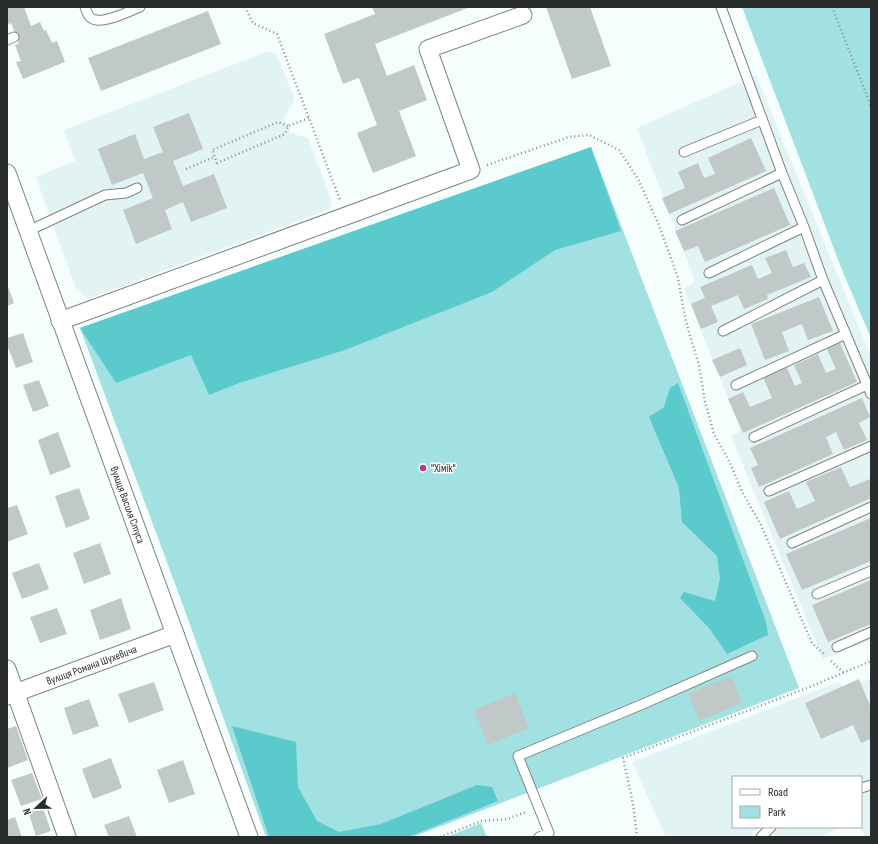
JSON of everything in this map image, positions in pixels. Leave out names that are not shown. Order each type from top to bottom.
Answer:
[{"type":"street","points":[[60,321],[471,170],[428,49],[523,15]]},
{"type":"street","name":"вулиця Василя Стуса","points":[[7,173],[249,837]]},
{"type":"street","name":"вулиця Романа Шухевича","points":[[11,694],[175,634]]},
{"type":"street","points":[[7,669],[11,694],[67,837]]},
{"type":"lane","points":[[85,7],[91,18],[98,21],[105,20],[140,7]]},
{"type":"lane","points":[[721,7],[823,280],[871,394]]},
{"type":"lane","points":[[684,152],[762,120]]},
{"type":"lane","points":[[682,220],[782,173]]},
{"type":"lane","points":[[28,231],[105,195],[126,192],[137,188]]},
{"type":"lane","points":[[709,273],[804,227]]},
{"type":"lane","points":[[723,332],[823,280]]},
{"type":"lane","points":[[736,385],[846,334]]},
{"type":"lane","points":[[754,437],[867,385]]},
{"type":"lane","points":[[769,491],[871,446]]},
{"type":"lane","points":[[792,543],[871,507]]},
{"type":"lane","points":[[817,594],[871,570]]},
{"type":"lane","points":[[837,647],[871,632]]},
{"type":"lane","points":[[539,837],[550,832],[518,756],[643,704],[752,656]]},
{"type":"lane","points":[[761,837],[770,828]]},
{"type":"path","points":[[245,7],[254,23],[277,34],[346,216]]},
{"type":"path","points":[[832,7],[871,106]]},
{"type":"path","points":[[288,126],[285,134],[217,164],[212,150],[278,122],[288,126],[309,118]]},
{"type":"path","points":[[471,170],[569,137],[589,135],[619,150],[641,185],[659,225],[678,278],[686,322],[699,365],[714,434],[730,463],[742,492],[761,525],[812,644],[844,673]]},
{"type":"path","points":[[186,169],[214,157]]},
{"type":"path","points":[[637,837],[633,804],[623,758],[807,688],[871,661]]},
{"type":"path","points":[[440,837],[482,821],[507,820],[527,812],[526,810]]},
{"type":"shaded area","points":[[269,51],[276,54],[295,99],[284,118],[291,133],[308,138],[332,202],[330,209],[88,299],[76,289],[36,177],[75,161],[64,130]]},
{"type":"shaded area","points":[[756,75],[871,357],[871,640],[823,659],[731,436],[741,430],[684,289],[695,281],[637,128]]},
{"type":"shaded area","points":[[591,147],[621,231],[555,250],[492,292],[345,350],[239,383],[209,395],[191,355],[116,383],[80,328]]},
{"type":"shaded area","points":[[678,383],[766,622],[768,635],[727,654],[709,628],[680,598],[684,592],[715,601],[720,579],[717,556],[682,522],[679,488],[649,417],[664,407],[670,388]]},
{"type":"shaded area","points":[[871,679],[871,837],[865,837],[860,828],[862,828],[862,776],[732,776],[732,828],[758,828],[749,837],[666,837],[632,762],[839,682],[844,689]]},
{"type":"shaded area","points":[[232,726],[296,742],[298,787],[317,821],[339,832],[381,824],[477,785],[492,787],[498,801],[408,837],[269,837]]},
{"type":"shaded area","points":[[767,828],[840,828],[819,837],[778,837]]},
{"type":"green space","points":[[742,7],[871,7],[871,338],[842,270]]},
{"type":"green space","name":"\"Хімік\"","points":[[591,147],[799,688],[413,837],[266,837],[184,608],[80,328]]},
{"type":"green space","points":[[481,823],[487,837],[447,837]]},
{"type":"building","points":[[7,7],[24,7],[31,26],[40,22],[44,31],[46,30],[52,43],[57,41],[65,62],[23,79],[16,62],[21,61],[15,45],[19,43],[11,23],[7,25]]},
{"type":"building","points":[[372,7],[470,7],[375,44],[387,76],[414,65],[427,100],[399,111],[416,156],[373,173],[357,133],[377,125],[359,78],[343,84],[324,34],[375,14]]},
{"type":"building","points":[[546,7],[590,7],[611,66],[572,79]]},
{"type":"building","points":[[208,11],[221,44],[101,91],[88,58]]},
{"type":"building","points":[[189,113],[203,149],[173,161],[183,186],[214,174],[227,208],[191,222],[183,202],[165,210],[172,229],[136,244],[123,210],[153,198],[143,173],[112,185],[98,149],[135,134],[144,159],[163,152],[153,127]]},
{"type":"building","points":[[751,138],[766,171],[669,214],[662,198],[685,188],[678,172],[698,163],[704,178],[715,174],[708,158]]},
{"type":"building","points":[[774,188],[790,225],[705,262],[698,246],[684,251],[675,231]]},
{"type":"building","points":[[786,250],[793,267],[804,263],[811,277],[767,295],[768,299],[744,309],[738,295],[711,306],[718,322],[701,329],[691,304],[705,298],[700,287],[752,265],[758,279],[772,273],[765,258]]},
{"type":"building","points":[[7,284],[14,303],[7,306]]},
{"type":"building","points":[[819,297],[833,331],[808,340],[802,324],[782,332],[789,351],[765,360],[751,324]]},
{"type":"building","points":[[23,333],[33,362],[16,368],[7,345],[7,338]]},
{"type":"building","points":[[840,343],[857,382],[743,433],[728,399],[743,392],[750,407],[772,398],[763,377],[786,366],[795,386],[802,383],[794,365],[818,354],[826,373],[836,369],[827,349]]},
{"type":"building","points":[[740,348],[747,365],[720,377],[712,360]]},
{"type":"building","points":[[39,380],[49,406],[33,412],[23,385]]},
{"type":"building","points":[[862,398],[870,417],[859,423],[867,440],[844,450],[836,432],[826,437],[833,454],[759,487],[751,468],[758,465],[750,448]]},
{"type":"building","points":[[58,432],[71,467],[50,475],[38,440]]},
{"type":"building","points":[[841,467],[850,487],[870,479],[871,498],[780,539],[764,502],[789,491],[797,509],[815,501],[806,482]]},
{"type":"building","points":[[79,488],[90,519],[66,528],[55,496]]},
{"type":"building","points":[[17,505],[28,534],[7,542],[7,508]]},
{"type":"building","points":[[871,518],[871,561],[802,590],[786,554]]},
{"type":"building","points":[[100,543],[111,574],[84,584],[73,553]]},
{"type":"building","points":[[39,563],[49,589],[22,599],[12,573]]},
{"type":"building","points":[[871,580],[871,624],[828,642],[812,605]]},
{"type":"building","points":[[121,598],[131,629],[100,640],[90,610]]},
{"type":"building","points":[[57,608],[67,634],[40,643],[30,617]]},
{"type":"building","points":[[731,676],[742,703],[699,721],[688,694]]},
{"type":"building","points":[[859,679],[871,708],[871,739],[861,743],[853,725],[821,739],[805,703]]},
{"type":"building","points":[[154,682],[164,710],[129,723],[118,694]]},
{"type":"building","points":[[515,693],[529,728],[488,745],[474,710]]},
{"type":"building","points":[[89,699],[99,726],[73,735],[64,708]]},
{"type":"building","points":[[16,726],[28,760],[7,768],[7,729]]},
{"type":"building","points":[[111,758],[122,788],[93,799],[82,769]]},
{"type":"building","points":[[183,760],[195,794],[169,803],[157,770]]},
{"type":"building","points":[[32,773],[42,799],[21,806],[11,780]]},
{"type":"building","points":[[42,805],[51,831],[36,836],[28,811]]},
{"type":"building","points":[[129,816],[137,837],[109,837],[104,825]]},
{"type":"building","points":[[15,817],[22,837],[7,837],[7,820]]},
{"type":"place","name":"\"Хімік\"","points":[[423,468]]}]
